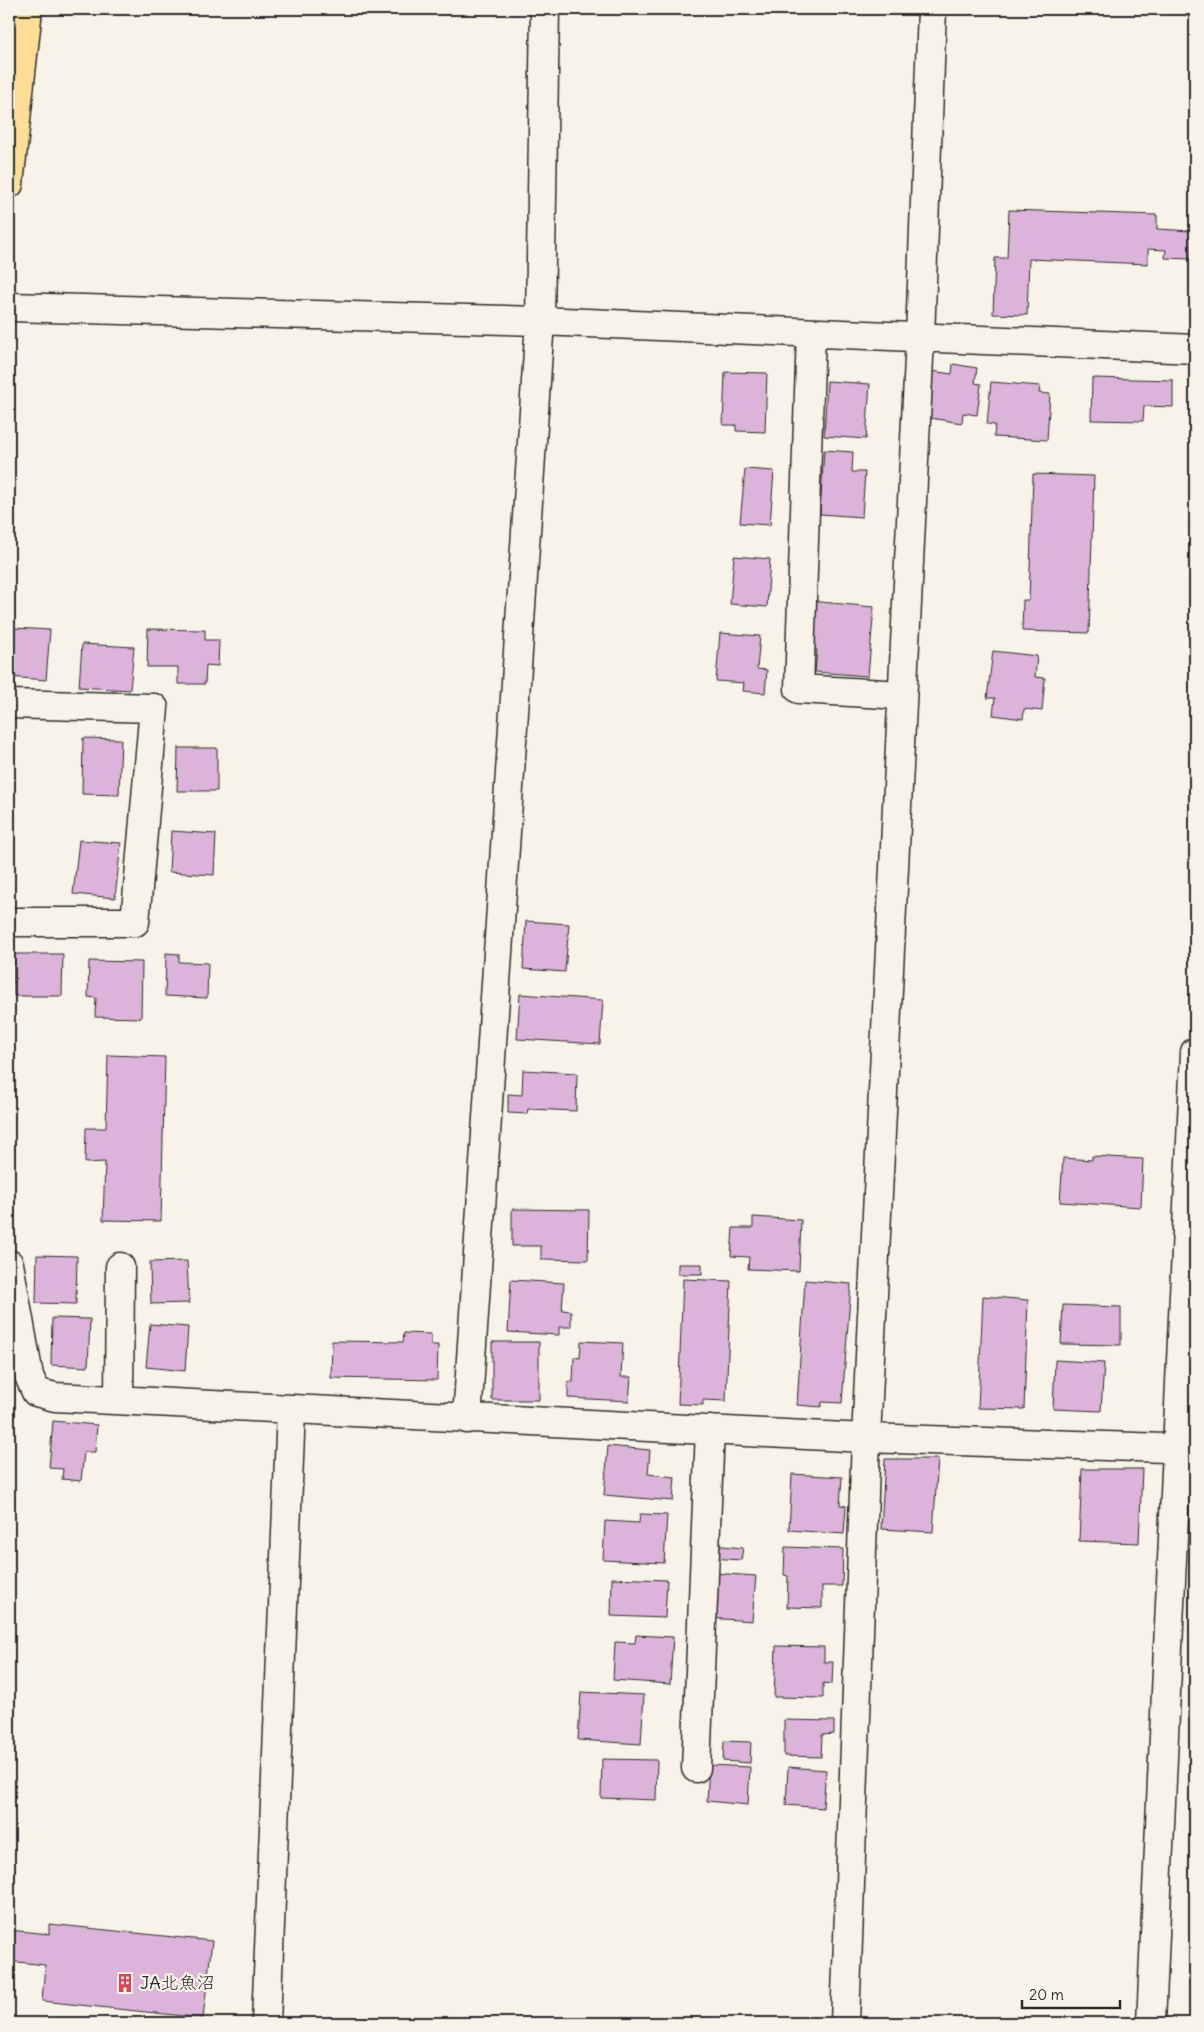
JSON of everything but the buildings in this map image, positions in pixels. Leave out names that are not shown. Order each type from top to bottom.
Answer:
[{"type":"highway","points":[[9,184],[28,9]]},
{"type":"street","points":[[467,1418],[540,322],[545,9]]},
{"type":"street","points":[[844,2023],[866,1438],[920,338],[932,9]]},
{"type":"street","points":[[9,307],[540,322],[1195,350]]},
{"type":"street","points":[[811,333],[799,689],[902,695]]},
{"type":"street","points":[[9,704],[154,708],[135,922],[9,922]]},
{"type":"street","points":[[1151,2023],[1186,1449],[1195,1052]]},
{"type":"street","points":[[9,1264],[29,1376],[36,1392],[55,1397],[866,1438],[1186,1449]]},
{"type":"street","points":[[119,1400],[120,1267]]},
{"type":"street","points":[[266,2023],[291,1410]]},
{"type":"street","points":[[696,1768],[710,1430]]},
{"type":"place","name":"JA北魚沼","points":[[125,1983]]}]
